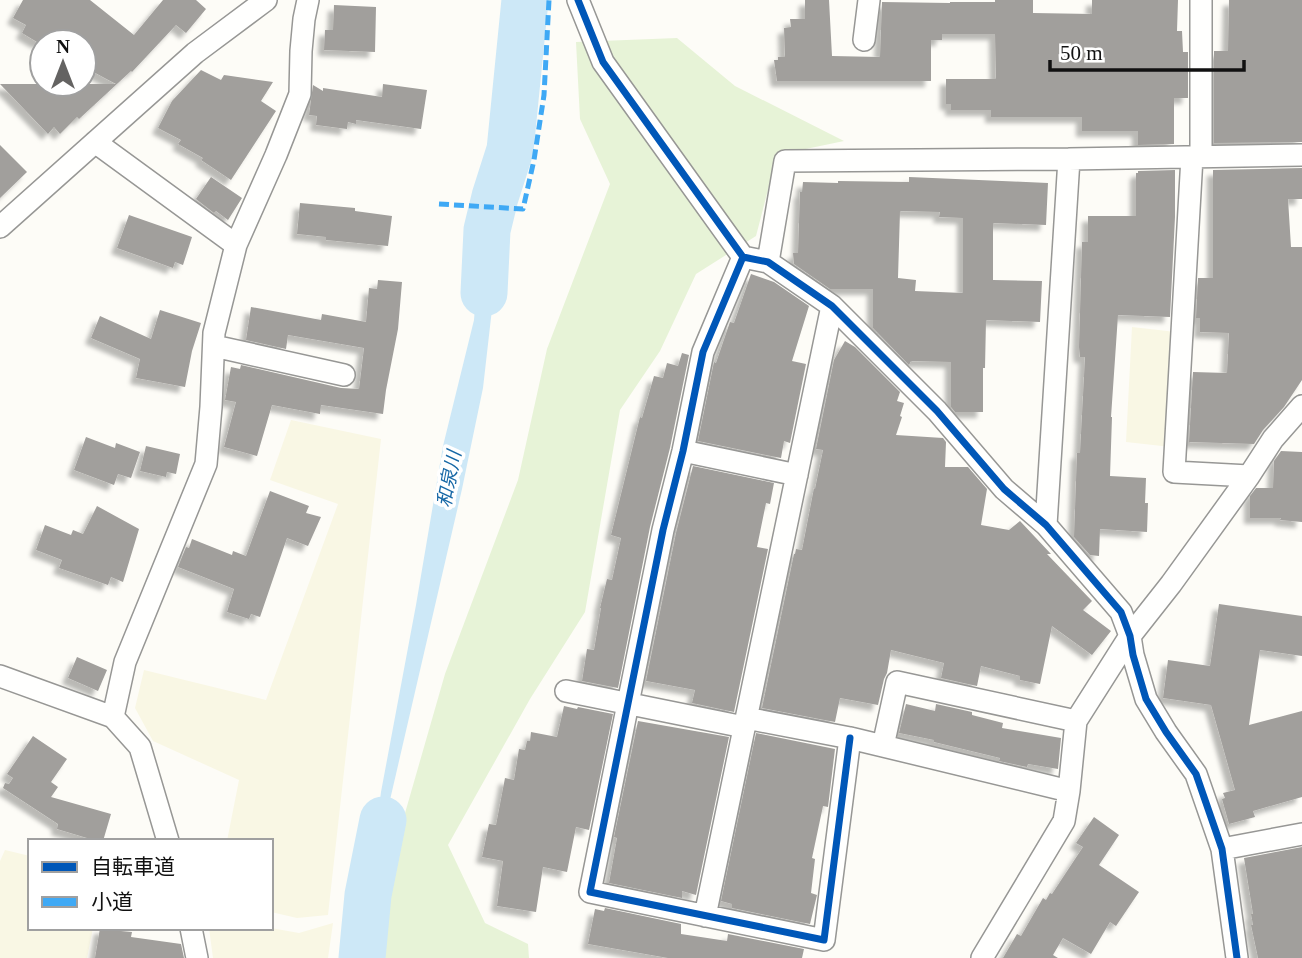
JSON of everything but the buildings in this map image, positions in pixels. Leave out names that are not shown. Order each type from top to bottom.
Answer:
[{"type":"street","points":[[0,227],[195,53],[266,0]]},
{"type":"street","points":[[114,717],[125,662],[206,464],[214,333],[236,245],[300,94],[301,51],[308,0]]},
{"type":"street","points":[[578,0],[603,62],[743,257],[768,262],[832,306],[930,404],[1004,489],[1046,525],[1121,612],[1146,699],[1196,774],[1222,849],[1237,958]]},
{"type":"street","points":[[864,40],[869,0]]},
{"type":"street","points":[[1201,0],[1197,157],[1174,472],[1249,476]]},
{"type":"street","points":[[95,142],[236,245]]},
{"type":"street","points":[[768,262],[785,161],[1302,155]]},
{"type":"street","points":[[1046,525],[1069,159]]},
{"type":"street","points":[[743,257],[703,352],[683,451],[663,530],[590,892],[824,940],[850,738]]},
{"type":"street","points":[[705,916],[832,306]]},
{"type":"street","points":[[214,346],[344,375]]},
{"type":"street","points":[[982,958],[1064,821],[1076,721],[1130,636],[1171,584],[1273,439],[1302,406]]},
{"type":"street","points":[[683,451],[797,475]]},
{"type":"street","points":[[883,746],[897,682],[1076,721]]},
{"type":"street","points":[[4,683],[114,717],[140,747],[167,839]]},
{"type":"street","points":[[566,691],[627,704],[850,738],[1069,791]]},
{"type":"street","points":[[1222,849],[1302,834]]},
{"type":"street","points":[[191,930],[197,958]]},
{"type":"shaded area","points":[[1132,327],[1176,332],[1171,447],[1126,442]]},
{"type":"shaded area","points":[[291,420],[381,439],[328,915],[297,918],[273,912],[273,839],[227,839],[239,780],[153,741],[135,708],[144,670],[266,700],[338,504],[270,480]]},
{"type":"shaded area","points":[[5,850],[28,856],[28,930],[93,930],[87,958],[0,958],[0,861]]},
{"type":"shaded area","points":[[333,923],[328,958],[213,958],[209,930],[273,928],[299,933]]},
{"type":"green space","points":[[677,38],[735,86],[844,141],[777,155],[756,236],[696,274],[660,351],[620,410],[585,612],[530,699],[448,845],[485,923],[528,944],[529,958],[380,958],[397,841],[445,674],[518,480],[547,349],[610,184],[580,119],[576,42]]},
{"type":"water","points":[[487,230],[496,274],[483,388],[368,895],[381,792],[443,446],[474,320],[480,246]]},
{"type":"waterway","name":"和泉川","points":[[484,293],[487,230],[510,150],[525,0]]},
{"type":"waterway","name":"和泉川","points":[[362,958],[368,895],[383,820]]},
{"type":"marked path","points":[[439,204],[523,209],[544,95],[549,0]]},
{"type":"cycle path","points":[[578,0],[603,62],[743,257],[768,262],[832,306],[937,411],[1004,489],[1046,525],[1121,612],[1146,699],[1196,774],[1222,849],[1237,958]]},
{"type":"cycle path","points":[[743,257],[703,352],[683,451],[663,530],[590,892],[824,940],[850,738]]}]
